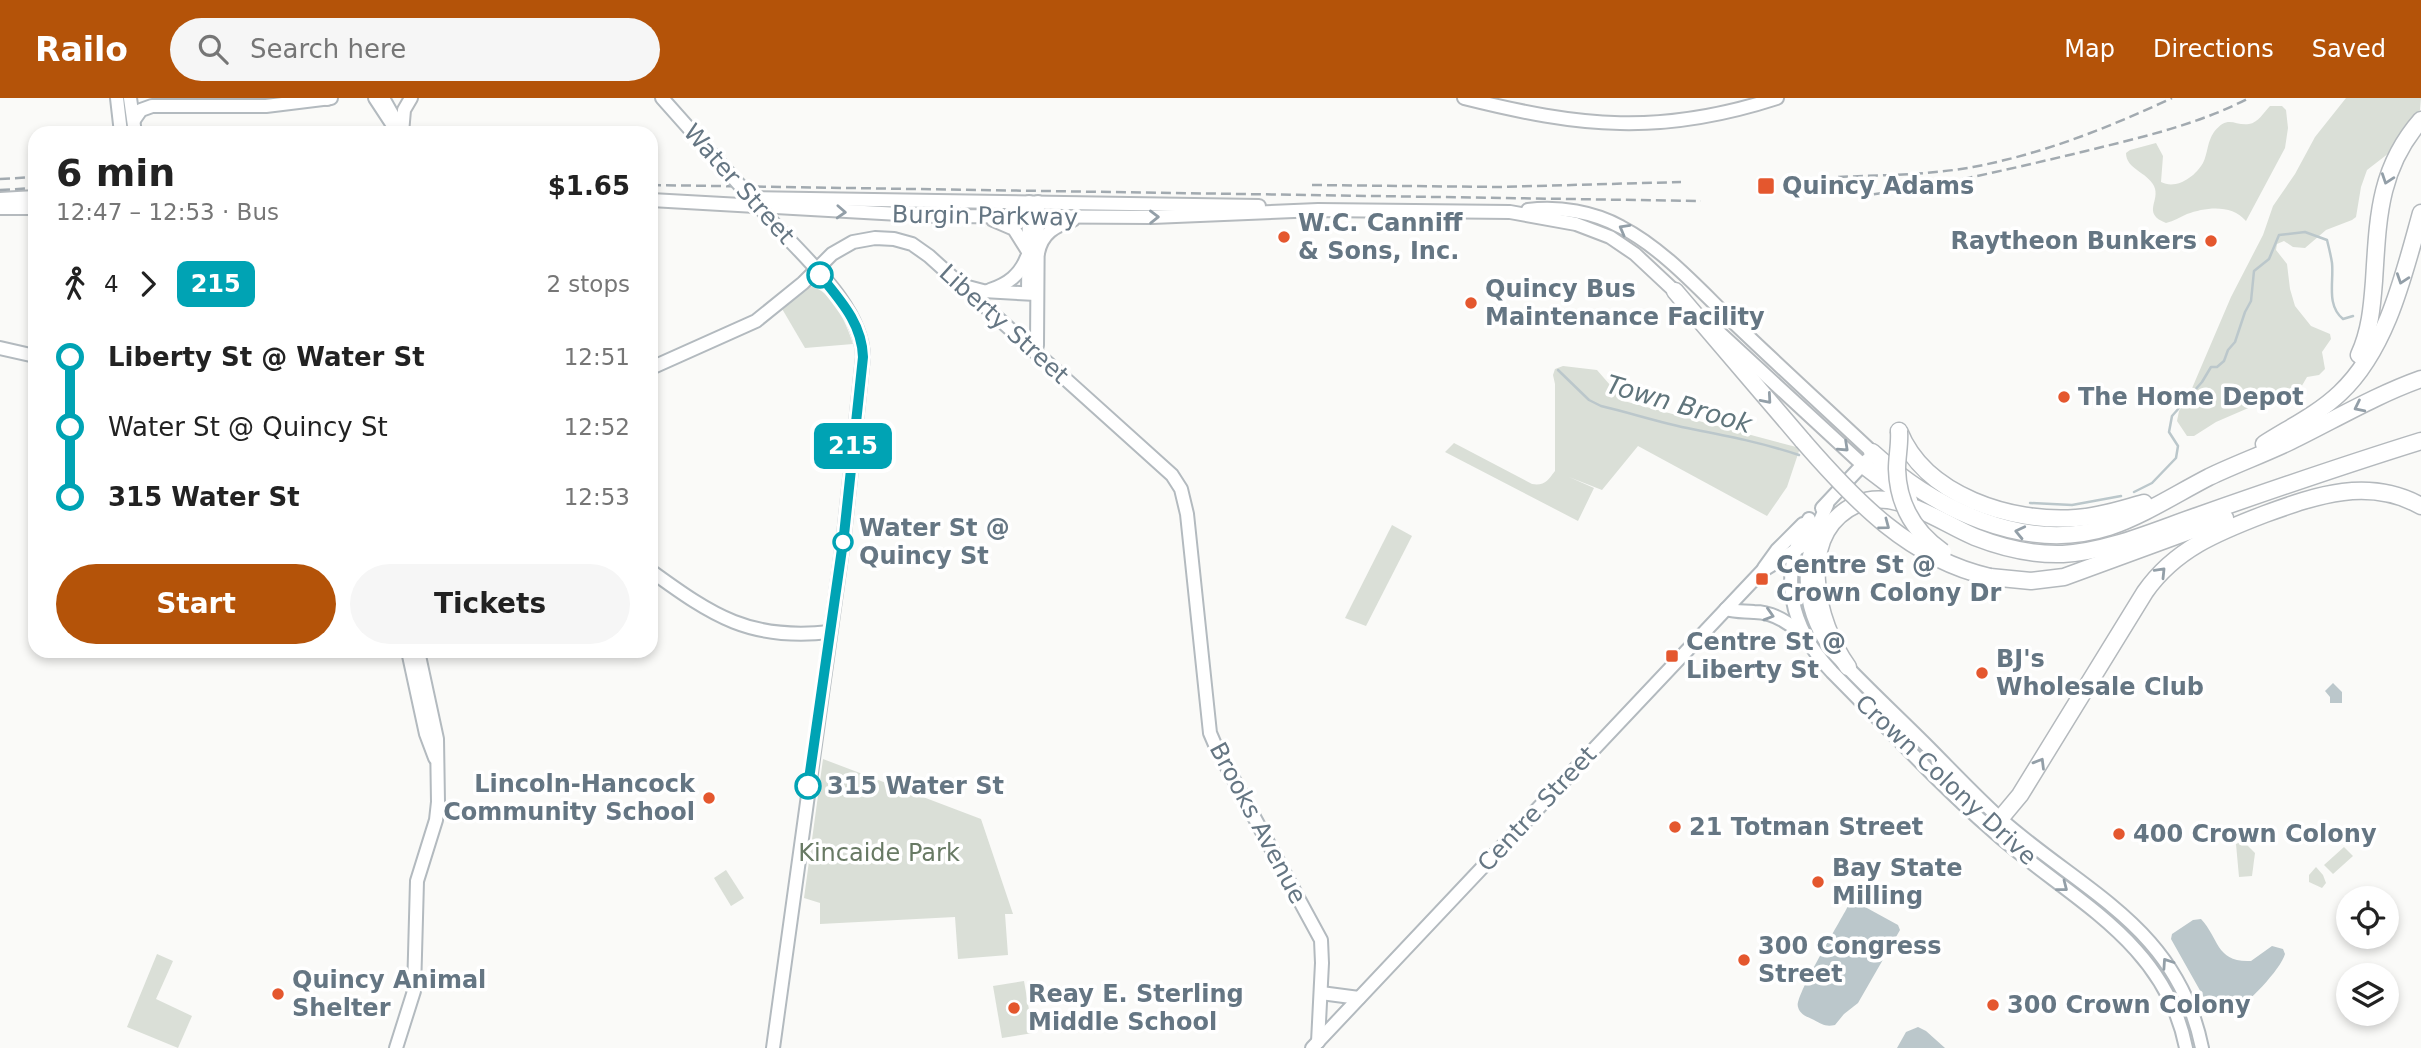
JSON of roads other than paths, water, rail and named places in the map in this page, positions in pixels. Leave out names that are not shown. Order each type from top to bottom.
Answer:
[{"type":"highway","points":[[2312,413],[2343,384],[2365,342],[2371,316],[2382,193],[2397,155],[2421,120]]},
{"type":"highway","points":[[2226,468],[2312,413],[2344,389],[2369,354],[2399,287],[2421,213]]},
{"type":"highway","points":[[1675,291],[1849,493],[1891,529],[1950,565],[1990,578],[2041,580],[2064,577],[2269,502],[2421,441]]},
{"type":"highway","points":[[1868,458],[1951,507],[1975,518],[2035,535],[2061,536],[2087,532],[2278,447],[2421,379]]},
{"type":"highway","points":[[1990,578],[1940,550],[1921,534],[1910,519],[1902,503],[1898,478],[1899,431],[1925,468],[1959,493],[2004,512],[2052,519],[2132,512]]},
{"type":"highway","points":[[1848,667],[1828,634],[1818,602],[1818,561],[1830,529],[1849,508],[1875,499],[1897,501],[1969,534],[2009,548],[2044,553],[2078,552],[2117,543],[2421,441]]},
{"type":"highway","points":[[1868,458],[1887,485],[1937,519]]},
{"type":"highway","points":[[2269,502],[2322,487],[2355,483],[2394,489],[2421,505]]},
{"type":"highway","points":[[2000,819],[2017,800],[2145,592],[2163,569],[2184,551],[2220,531],[2327,493],[2381,492],[2421,505]]},
{"type":"main road","points":[[117,98],[121,126]]},
{"type":"main road","points":[[130,98],[134,126]]},
{"type":"main road","points":[[167,98],[180,104]]},
{"type":"main road","points":[[134,126],[141,110],[152,106],[266,106],[329,98]]},
{"type":"main road","points":[[375,98],[395,126]]},
{"type":"main road","points":[[383,98],[397,126]]},
{"type":"main road","points":[[401,126],[404,110],[411,98]]},
{"type":"main road","name":"Water Street","points":[[662,98],[816,270],[852,316],[859,332],[862,350],[844,535],[773,1048]]},
{"type":"main road","points":[[1464,98],[1547,118],[1620,124],[1666,123],[1701,118],[1777,98]]},
{"type":"main road","points":[[0,199],[28,197]]},
{"type":"main road","name":"Burgin Parkway","points":[[658,200],[764,198],[1214,204],[1318,210],[1565,210],[1604,219],[1640,238],[1698,288],[1868,458]]},
{"type":"main road","name":"Burgin Parkway","points":[[658,200],[892,215],[1086,218],[1318,210]]},
{"type":"main road","points":[[1033,202],[1035,352]]},
{"type":"main road","points":[[0,208],[28,208]]},
{"type":"main road","name":"Burgin Parkway","points":[[1510,212],[1576,224],[1610,237],[1635,254],[1868,458]]},
{"type":"main road","points":[[972,216],[996,220],[1011,227],[1033,253]]},
{"type":"main road","points":[[983,291],[999,287],[1013,279],[1050,230],[1086,218]]},
{"type":"main road","name":"Liberty Street","points":[[658,365],[756,321],[842,247],[864,239],[887,238],[907,242],[917,247],[955,280],[1175,478]]},
{"type":"main road","points":[[955,280],[964,286],[983,291],[1033,294]]},
{"type":"main road","points":[[0,348],[28,354]]},
{"type":"main road","name":"Centre Street","points":[[1762,571],[1800,551],[1813,523],[1868,458]]},
{"type":"main road","name":"Brooks Avenue","points":[[1175,478],[1181,489],[1187,514],[1211,738],[1320,938],[1321,993],[1315,1045]]},
{"type":"main road","name":"Centre Street","points":[[1315,1045],[1762,571],[1782,545],[1813,523]]},
{"type":"main road","points":[[1782,545],[1800,551]]},
{"type":"main road","name":"Crown Colony Drive","points":[[1800,551],[1812,619],[1831,650],[2000,819],[2126,917],[2147,938],[2166,961],[2182,988],[2202,1048]]},
{"type":"main road","name":"Crown Colony Drive","points":[[1800,551],[1791,576],[1791,595],[1797,620],[1806,639],[1832,672],[1990,829],[2136,948],[2150,964],[2169,995],[2186,1048]]},
{"type":"main road","points":[[658,576],[699,605],[737,625],[780,633],[830,632]]},
{"type":"main road","points":[[1726,609],[1734,612],[1756,611],[1775,616],[1791,625],[1806,639]]},
{"type":"main road","points":[[410,658],[427,739],[436,762]]},
{"type":"main road","points":[[396,1048],[414,991],[415,894],[420,867],[437,815],[437,739],[420,658]]},
{"type":"main road","points":[[1321,993],[1359,998]]},
{"type":"waterway","name":"Town Brook","points":[[2134,492],[2152,483],[2176,458],[2178,446],[2169,432],[2172,416],[2202,382],[2211,367],[2217,367],[2224,361],[2235,342],[2251,301],[2254,271],[2269,259],[2279,235],[2305,232],[2327,240],[2332,263],[2334,307],[2343,319],[2353,316]]},
{"type":"waterway","name":"Town Brook","points":[[1558,370],[1589,400],[1601,406],[1799,455]]},
{"type":"waterway","name":"Town Brook","points":[[2030,503],[2072,505],[2121,496]]},
{"type":"railway","points":[[1838,177],[1940,172],[1999,162],[2074,139],[2172,98]]},
{"type":"railway","points":[[1859,196],[1973,177],[2128,141],[2189,123],[2249,98]]},
{"type":"railway","points":[[0,179],[28,177]]},
{"type":"railway","points":[[1312,185],[1499,187],[1681,182]]},
{"type":"railway","points":[[658,185],[1701,201]]},
{"type":"railway","points":[[0,190],[28,188]]},
{"type":"place","name":"Quincy Adams","points":[[1766,186]]},
{"type":"place","name":"W.C. Canniff & Sons, Inc.","points":[[1284,237]]},
{"type":"place","name":"Raytheon Bunkers","points":[[2211,241]]},
{"type":"place","name":"Quincy Bus Maintenance Facility","points":[[1471,303]]},
{"type":"place","name":"The Home Depot","points":[[2064,397]]},
{"type":"place","name":"Water St @ Quincy St","points":[[843,542]]},
{"type":"place","name":"Centre St @ Crown Colony Dr","points":[[1762,579]]},
{"type":"place","name":"Centre St @ Liberty St","points":[[1672,656]]},
{"type":"place","name":"BJ's Wholesale Club","points":[[1982,673]]},
{"type":"place","name":"315 Water St","points":[[808,786]]},
{"type":"place","name":"Lincoln-Hancock Community School","points":[[709,798]]},
{"type":"place","name":"21 Totman Street","points":[[1675,827]]},
{"type":"place","name":"400 Crown Colony","points":[[2119,834]]},
{"type":"place","name":"Bay State Milling","points":[[1818,882]]},
{"type":"place","name":"300 Congress Street","points":[[1744,960]]},
{"type":"place","name":"Quincy Animal Shelter","points":[[278,994]]},
{"type":"place","name":"300 Crown Colony","points":[[1993,1005]]},
{"type":"place","name":"Reay E. Sterling Middle School","points":[[1014,1008]]},
{"type":"park label","name":"Kincaide Park","points":[[879,853]]}]
